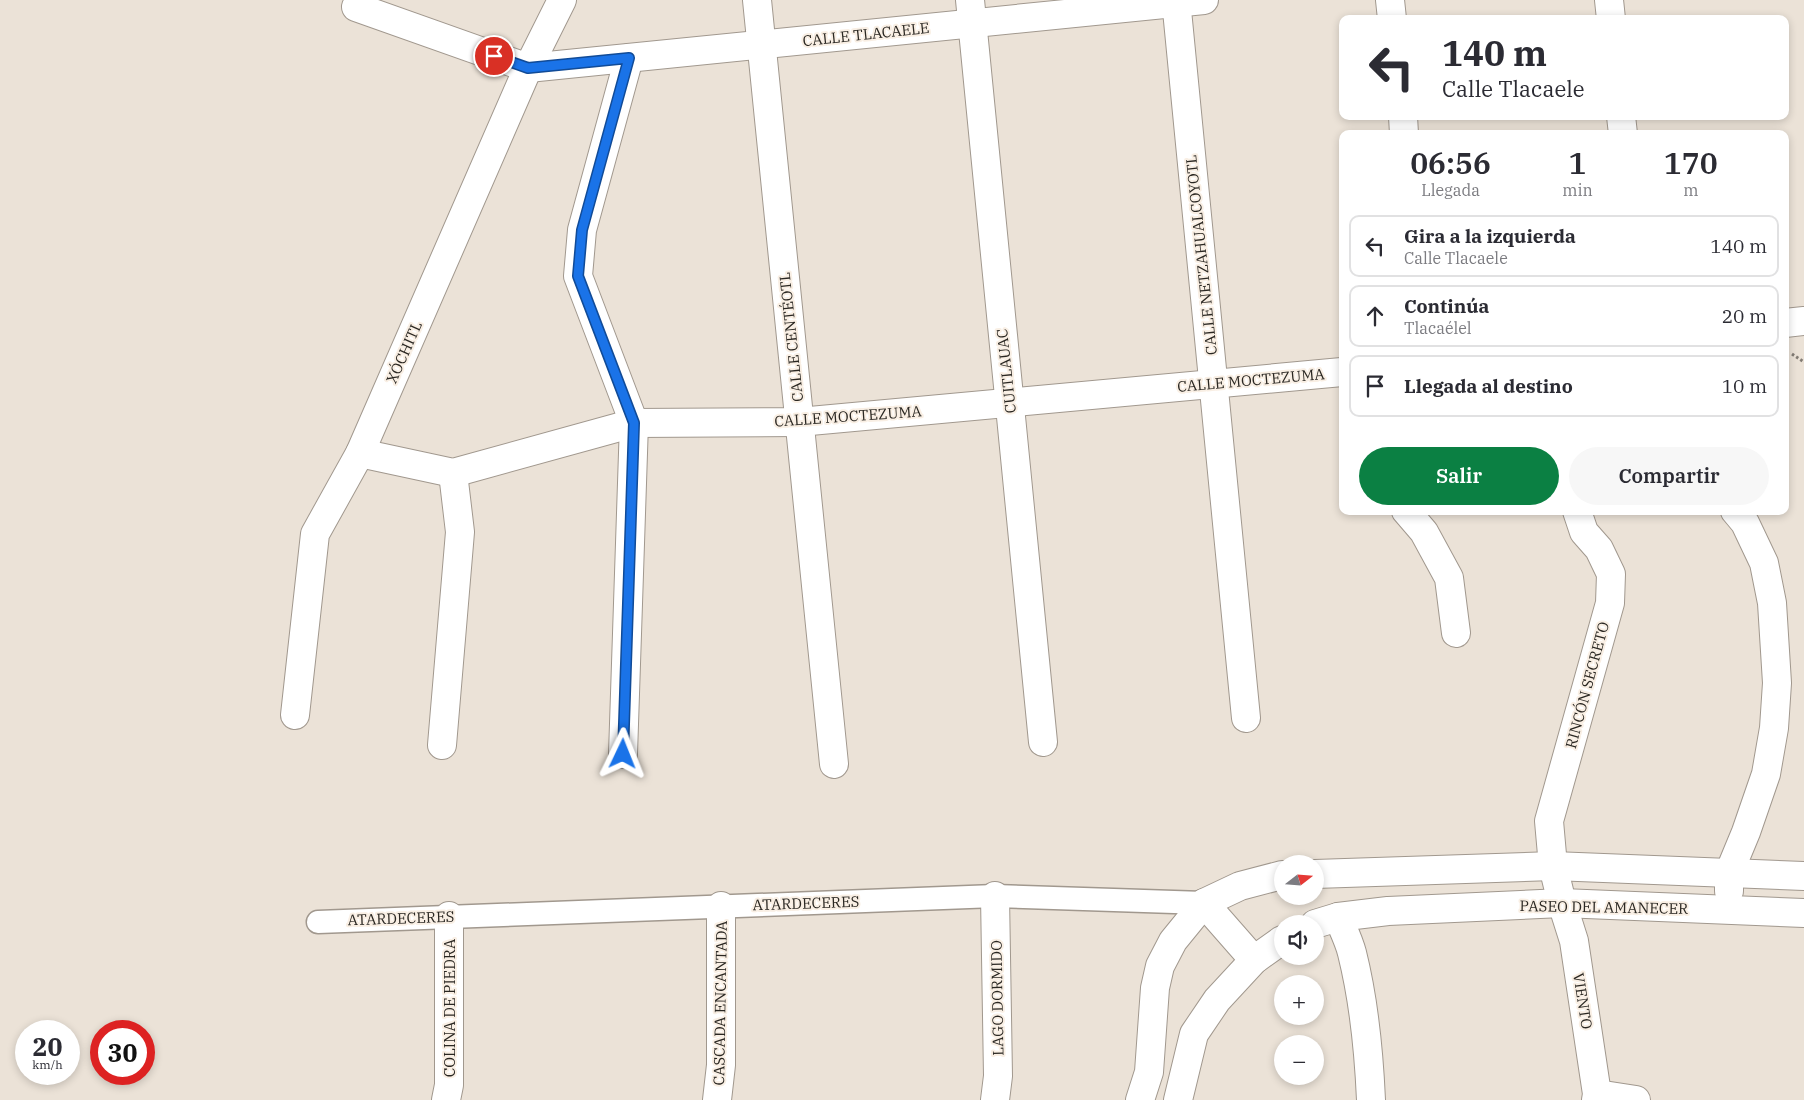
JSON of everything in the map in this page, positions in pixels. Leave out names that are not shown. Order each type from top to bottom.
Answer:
[{"type":"street","name":"XÓCHITL","points":[[295,716],[315,534],[360,453],[528,68],[562,0]]},
{"type":"street","name":"CALLE CENTÉOTL","points":[[757,0],[834,764]]},
{"type":"street","name":"CALLE TLACAELE","points":[[528,68],[761,45],[971,12],[1204,0]]},
{"type":"street","points":[[1390,0],[1392,15]]},
{"type":"street","points":[[1609,0],[1611,15]]},
{"type":"street","name":"CALLE NETZAHUALCOYOTL","points":[[1176,1],[1246,718]]},
{"type":"street","points":[[356,7],[528,68]]},
{"type":"street","name":"CUITLAUAC","points":[[971,12],[1043,742]]},
{"type":"street","points":[[623,754],[634,423],[578,276],[582,230],[629,58]]},
{"type":"street","points":[[1789,323],[1804,321]]},
{"type":"street","name":"CALLE MOCTEZUMA","points":[[360,453],[453,473],[634,423],[799,422],[1339,372]]},
{"type":"street","points":[[442,745],[460,532],[453,473]]},
{"type":"street","points":[[1409,515],[1424,532],[1448,578],[1456,633]]},
{"type":"street","name":"RINCÓN SECRETO","points":[[1562,903],[1553,866],[1549,821],[1610,603],[1611,574],[1599,549],[1584,532],[1578,515]]},
{"type":"street","points":[[1729,909],[1729,873],[1746,832],[1766,774],[1774,728],[1777,683],[1772,603],[1764,563],[1745,523],[1738,515]]},
{"type":"street","points":[[1324,874],[1553,866],[1804,876]]},
{"type":"street","points":[[1140,1100],[1149,1072],[1155,988],[1160,966],[1173,941],[1204,903],[1240,886],[1274,877]]},
{"type":"street","name":"ATARDECERES","points":[[318,922],[995,896],[1204,903]]},
{"type":"street","name":"LAGO DORMIDO","points":[[995,896],[998,1067],[996,1100]]},
{"type":"street","points":[[1204,903],[1254,960]]},
{"type":"street","name":"PASEO DEL AMANECER","points":[[1326,921],[1388,911],[1562,903],[1804,913]]},
{"type":"street","name":"VIENTO","points":[[1562,903],[1574,941],[1597,1097]]},
{"type":"street","name":"CASCADA ENCANTADA","points":[[717,1100],[721,1065],[721,906]]},
{"type":"street","name":"COLINA DE PIEDRA","points":[[446,1100],[449,1085],[450,916]]},
{"type":"street","points":[[1326,921],[1352,952],[1370,1073],[1371,1100]]},
{"type":"street","points":[[1178,1100],[1194,1034],[1217,1000],[1254,960],[1274,946]]},
{"type":"street","points":[[1597,1097],[1636,1100]]},
{"type":"route","points":[[494,56],[528,68],[629,58],[582,230],[578,276],[634,423],[623,754]]}]
